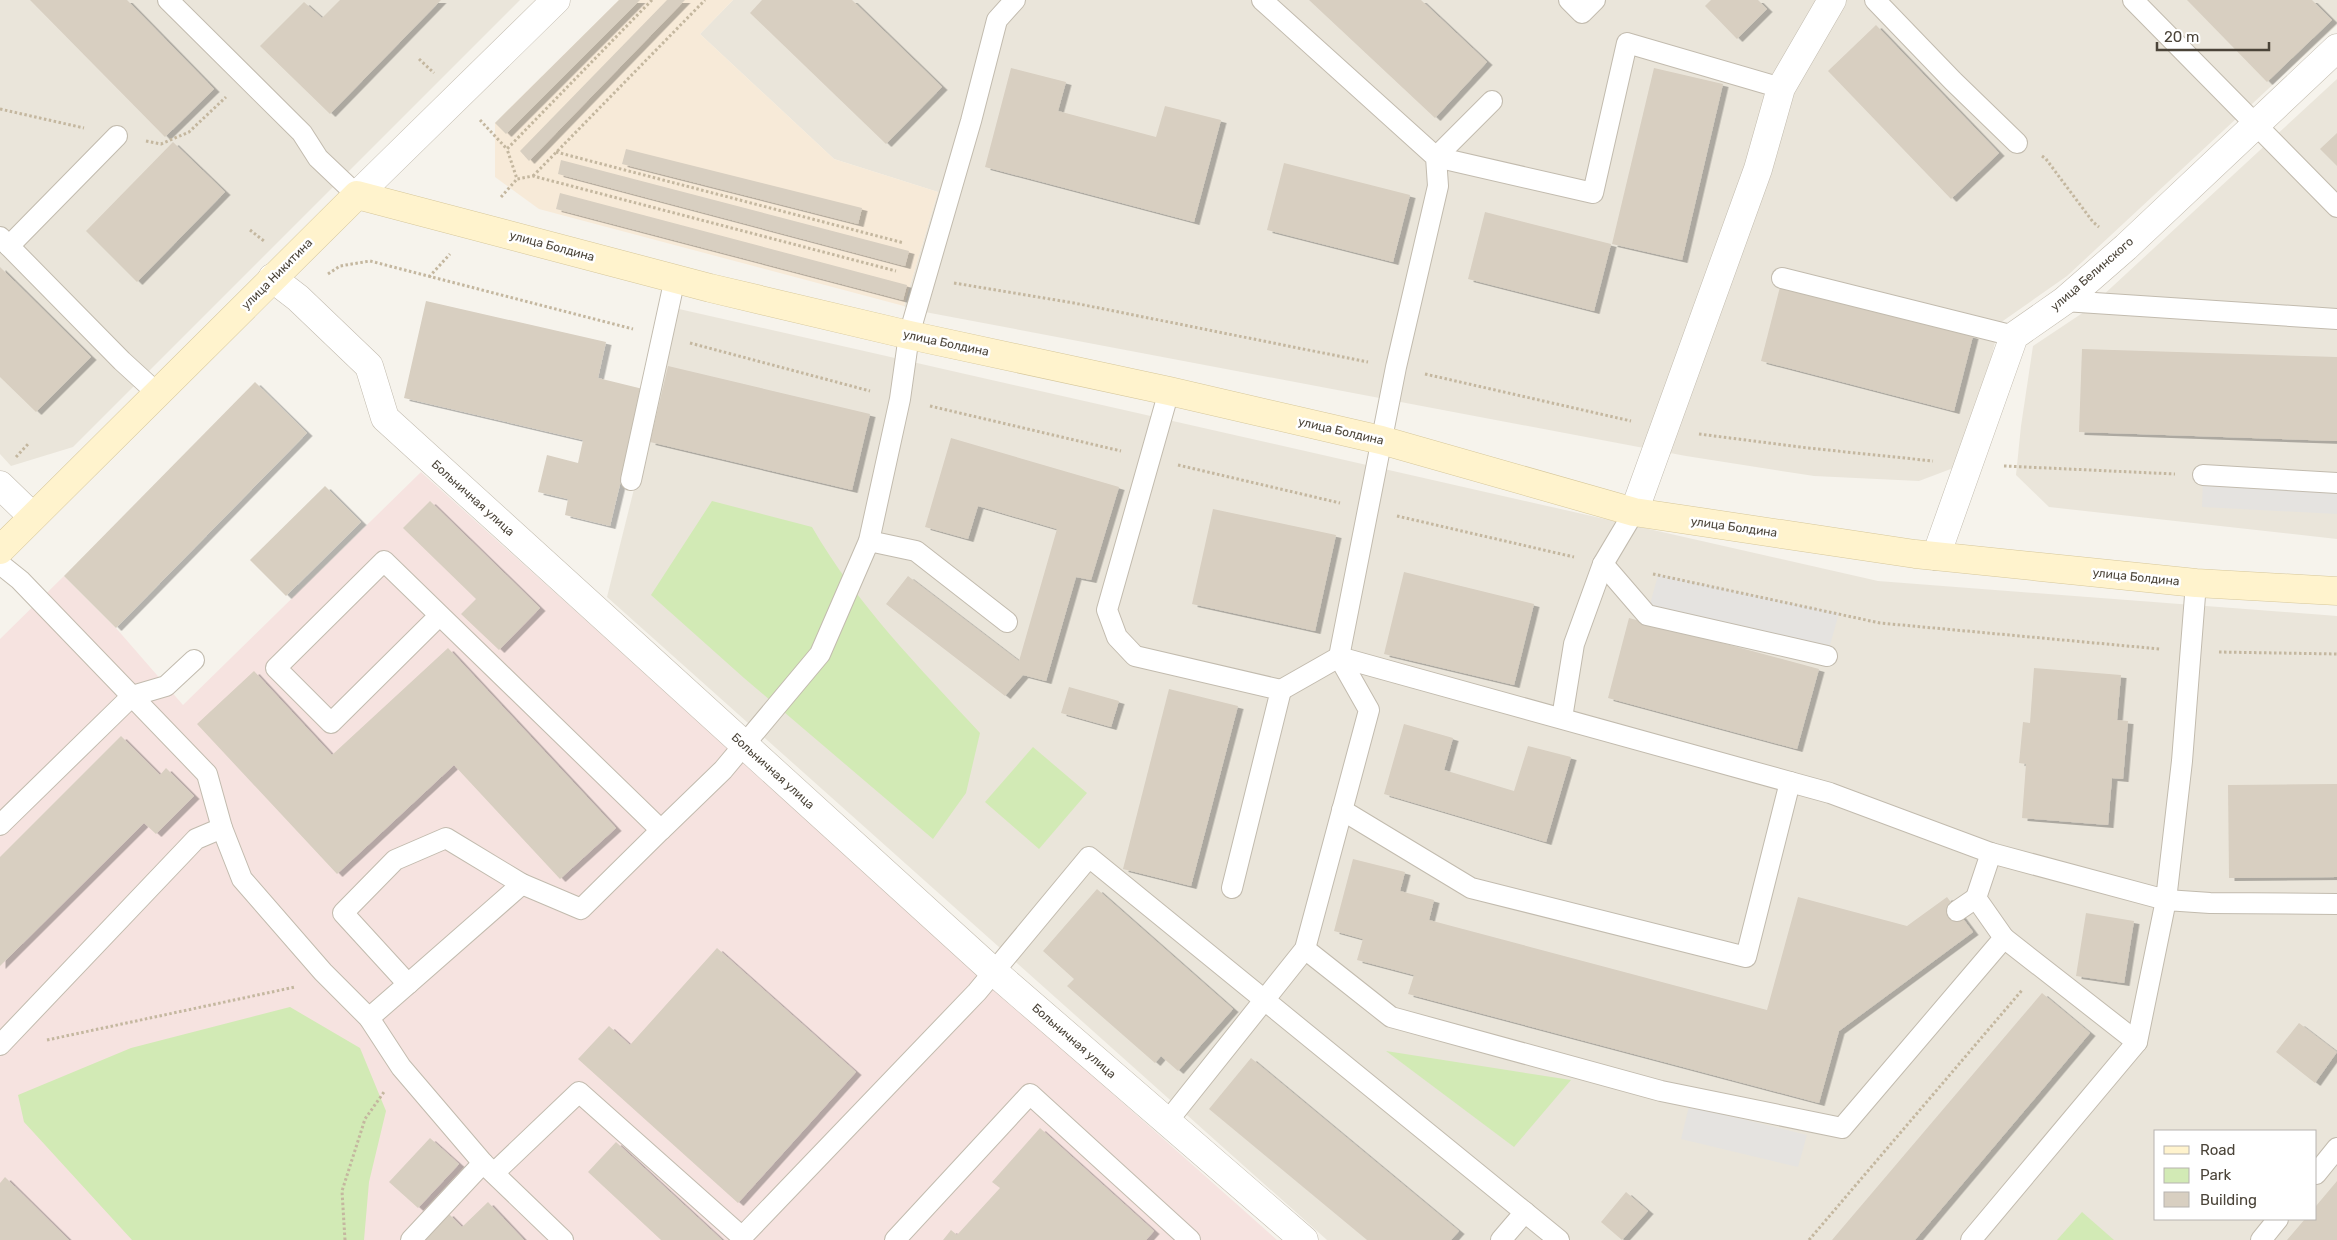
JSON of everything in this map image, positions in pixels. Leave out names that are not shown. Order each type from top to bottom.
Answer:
[{"type":"main road","name":"улица Никитина","points":[[0,550],[32,516],[357,195]]},
{"type":"main road","name":"улица Болдина","points":[[357,195],[675,278],[909,335],[1169,391],[1381,440],[1634,512],[1936,556],[2196,583],[2337,591]]},
{"type":"street","name":"улица Никитина","points":[[357,195],[556,0]]},
{"type":"street","points":[[1634,512],[1758,169],[1780,88],[1832,0]]},
{"type":"street","name":"улица Белинского","points":[[2014,336],[2064,301],[2126,247],[2254,124],[2337,48]]},
{"type":"street","name":"Больничная улица","points":[[272,278],[298,298],[369,366],[386,418],[993,971],[1304,1240]]},
{"type":"street","points":[[1936,556],[2014,336]]},
{"type":"street","points":[[0,485],[32,516]]},
{"type":"lane","points":[[408,984],[343,913],[395,860],[446,838],[522,884],[581,910],[723,770],[820,654],[869,541],[900,399],[909,335],[997,20],[1015,0]]},
{"type":"lane","points":[[1262,0],[1436,157],[1593,193],[1627,43],[1780,88]]},
{"type":"lane","points":[[1569,0],[1582,13],[1594,0]]},
{"type":"lane","points":[[1875,0],[1953,81],[2017,143]]},
{"type":"lane","points":[[2133,0],[2337,207]]},
{"type":"lane","points":[[176,2],[302,133],[318,158],[357,195]]},
{"type":"lane","points":[[1167,1122],[1264,1002],[1304,949],[1369,710],[1339,658],[1396,367],[1438,186],[1436,157],[1492,101]]},
{"type":"lane","points":[[117,136],[4,241],[122,361],[157,393]]},
{"type":"lane","points":[[631,480],[675,278]]},
{"type":"lane","points":[[1782,278],[2014,336]]},
{"type":"lane","points":[[2064,301],[2337,319]]},
{"type":"lane","points":[[1169,391],[1107,610],[1117,637],[1135,656],[1281,690],[1339,658],[1830,793],[1991,853],[2166,900],[2210,903],[2337,904]]},
{"type":"lane","points":[[2203,476],[2337,483]]},
{"type":"lane","points":[[1562,718],[1574,644],[1604,564],[1634,512]]},
{"type":"lane","points":[[869,541],[916,552],[1007,622]]},
{"type":"lane","points":[[439,616],[331,723],[276,668],[384,562],[661,830]]},
{"type":"lane","points":[[0,564],[20,580],[207,774],[222,828],[242,878],[323,972],[369,1018],[401,1067],[488,1168],[563,1240]]},
{"type":"lane","points":[[1604,564],[1647,615],[1827,656]]},
{"type":"lane","points":[[1971,1240],[2137,1042],[2166,900],[2182,761],[2196,583]]},
{"type":"lane","points":[[0,825],[113,712],[132,696],[166,686],[194,660]]},
{"type":"lane","points":[[1232,888],[1281,690]]},
{"type":"lane","points":[[1342,810],[1472,888],[1746,957],[1790,782]]},
{"type":"lane","points":[[0,1045],[196,839],[222,828]]},
{"type":"lane","points":[[1958,911],[1976,898],[1991,853]]},
{"type":"lane","points":[[411,1240],[488,1168],[580,1092],[742,1237],[977,992],[1088,857],[1559,1240]]},
{"type":"lane","points":[[369,1018],[522,884]]},
{"type":"lane","points":[[1976,898],[2004,938],[2137,1042]]},
{"type":"lane","points":[[1304,949],[1391,1017],[1661,1091],[1842,1128],[2004,938]]},
{"type":"lane","points":[[895,1240],[1030,1094],[1185,1238]]},
{"type":"lane","points":[[2317,1173],[2337,1148]]},
{"type":"lane","points":[[1501,1240],[1525,1212]]},
{"type":"lane","points":[[2260,1240],[2277,1220]]},
{"type":"path","points":[[652,0],[508,149],[517,179],[533,176],[925,279],[1074,303],[1396,367],[1664,429],[1808,448],[1969,464],[2203,476]]},
{"type":"path","points":[[533,176],[705,0]]},
{"type":"path","points":[[2017,143],[2046,159],[2093,222],[2126,247]]},
{"type":"path","points":[[556,152],[934,251]]},
{"type":"path","points":[[1809,1240],[2041,968]]},
{"type":"path","points":[[38,1041],[299,986],[323,972]]},
{"type":"path","points":[[345,1240],[342,1190],[365,1119],[401,1067]]},
{"type":"shaded area","points":[[0,0],[520,0],[73,447],[11,466],[0,454]]},
{"type":"shaded area","points":[[619,0],[733,0],[700,34],[834,159],[938,192],[904,306],[539,209],[495,177],[495,123]]},
{"type":"shaded area","points":[[733,0],[2337,0],[2337,25],[2067,276],[2000,323],[1964,464],[1919,481],[1814,476],[1686,456],[909,309],[904,306],[938,192],[834,159],[700,34]]},
{"type":"shaded area","points":[[2337,79],[2337,539],[2049,507],[2016,475],[2033,346],[2087,310]]},
{"type":"shaded area","points":[[679,309],[1878,581],[2337,616],[2337,1240],[1327,1240],[607,597]]},
{"type":"shaded area","points":[[421,472],[1277,1240],[0,1240],[0,639],[64,576],[116,628],[183,705]]},
{"type":"shaded area","points":[[2203,475],[2337,483],[2337,514],[2202,507]]},
{"type":"shaded area","points":[[1658,575],[1839,613],[1827,656],[1647,615]]},
{"type":"shaded area","points":[[1689,1106],[1807,1135],[1798,1167],[1681,1139]]},
{"type":"green space","points":[[712,501],[812,527],[849,583],[890,635],[980,733],[966,793],[933,839],[744,678],[651,595]]},
{"type":"green space","points":[[1033,747],[1087,793],[1039,849],[985,802]]},
{"type":"green space","points":[[290,1007],[360,1048],[386,1111],[369,1182],[364,1240],[132,1240],[24,1122],[18,1095],[131,1048]]},
{"type":"green space","points":[[1386,1051],[1571,1080],[1514,1147]]},
{"type":"green space","points":[[2082,1212],[2114,1240],[2057,1240]]},
{"type":"building","points":[[30,0],[127,0],[214,89],[165,137]]},
{"type":"building","points":[[340,0],[441,0],[330,114],[260,46],[304,2],[322,18]]},
{"type":"building","points":[[619,0],[640,0],[506,134],[495,123]]},
{"type":"building","points":[[667,0],[685,0],[529,161],[520,151]]},
{"type":"building","points":[[762,0],[852,0],[942,87],[886,144],[750,13]]},
{"type":"building","points":[[1309,0],[1421,0],[1487,62],[1435,118]]},
{"type":"building","points":[[1711,0],[1758,0],[1767,9],[1737,39],[1705,6]]},
{"type":"building","points":[[2187,0],[2312,0],[2332,20],[2267,82]]},
{"type":"building","points":[[1876,25],[1999,153],[1951,199],[1828,71]]},
{"type":"building","points":[[1011,68],[1066,82],[1058,111],[1156,137],[1165,106],[1221,120],[1194,222],[985,167]]},
{"type":"building","points":[[1654,68],[1723,84],[1682,260],[1612,244]]},
{"type":"building","points":[[2337,133],[2337,166],[2320,149]]},
{"type":"building","points":[[173,142],[225,192],[137,282],[86,231]]},
{"type":"building","points":[[626,149],[862,208],[858,224],[622,164]]},
{"type":"building","points":[[561,160],[909,251],[905,266],[558,174]]},
{"type":"building","points":[[1284,163],[1410,195],[1393,262],[1267,230]]},
{"type":"building","points":[[560,193],[907,285],[903,300],[556,209]]},
{"type":"building","points":[[1485,212],[1611,244],[1594,311],[1468,279]]},
{"type":"building","points":[[0,267],[91,357],[36,412],[0,377]]},
{"type":"building","points":[[1780,287],[1973,336],[1954,411],[1761,361]]},
{"type":"building","points":[[426,301],[606,342],[598,378],[643,389],[610,526],[565,515],[568,499],[538,492],[547,455],[578,463],[583,440],[404,398]]},
{"type":"building","points":[[2082,349],[2337,357],[2337,441],[2079,432]]},
{"type":"building","points":[[668,366],[870,414],[852,490],[650,442]]},
{"type":"building","points":[[255,382],[307,433],[116,628],[64,576]]},
{"type":"building","points":[[951,438],[1119,487],[1091,580],[1076,577],[1046,681],[1023,675],[1005,696],[886,604],[908,576],[1019,661],[1057,529],[978,506],[968,539],[925,527]]},
{"type":"building","points":[[325,486],[361,522],[286,596],[250,560]]},
{"type":"building","points":[[430,501],[540,608],[499,650],[461,614],[476,599],[403,528]]},
{"type":"building","points":[[1213,509],[1336,535],[1315,631],[1192,604]]},
{"type":"building","points":[[1404,572],[1534,604],[1514,685],[1384,654]]},
{"type":"building","points":[[1629,618],[1819,669],[1797,749],[1608,698]]},
{"type":"building","points":[[448,648],[616,828],[560,879],[454,765],[337,874],[197,724],[254,671],[332,755]]},
{"type":"building","points":[[2034,668],[2121,675],[2117,720],[2128,721],[2123,779],[2112,778],[2108,825],[2022,818],[2026,764],[2019,763],[2023,722],[2030,723]]},
{"type":"building","points":[[1069,687],[1119,701],[1111,727],[1061,713]]},
{"type":"building","points":[[1169,689],[1238,706],[1191,886],[1123,869]]},
{"type":"building","points":[[1404,724],[1453,738],[1444,770],[1514,791],[1528,746],[1571,757],[1546,842],[1384,794]]},
{"type":"building","points":[[121,736],[160,775],[166,768],[194,796],[156,834],[144,823],[0,966],[0,857]]},
{"type":"building","points":[[2337,784],[2337,877],[2229,878],[2228,785]]},
{"type":"building","points":[[1353,859],[1405,872],[1400,891],[1434,900],[1429,920],[1767,1010],[1798,897],[1907,926],[1947,897],[1973,932],[1839,1031],[1819,1103],[1408,994],[1414,975],[1357,960],[1363,939],[1334,931]]},
{"type":"building","points":[[1097,889],[1233,1009],[1178,1071],[1161,1056],[1155,1063],[1067,986],[1074,979],[1043,951]]},
{"type":"building","points":[[2086,913],[2134,921],[2124,983],[2076,976]]},
{"type":"building","points":[[717,948],[856,1072],[738,1203],[578,1059],[609,1026],[630,1045]]},
{"type":"building","points":[[2042,993],[2090,1033],[1915,1240],[1832,1240]]},
{"type":"building","points":[[2299,1023],[2337,1052],[2315,1083],[2276,1052]]},
{"type":"building","points":[[1251,1058],[1459,1231],[1451,1240],[1367,1240],[1209,1109]]},
{"type":"building","points":[[1040,1128],[1154,1231],[1146,1240],[943,1240],[951,1230],[957,1235],[1000,1188],[992,1182]]},
{"type":"building","points":[[430,1138],[459,1164],[418,1208],[389,1182]]},
{"type":"building","points":[[616,1142],[722,1240],[661,1240],[588,1172]]},
{"type":"building","points":[[5,1177],[69,1240],[0,1240],[0,1183]]},
{"type":"building","points":[[2337,1181],[2337,1240],[2287,1240],[2304,1220],[2317,1220],[2317,1205]]},
{"type":"building","points":[[1626,1192],[1648,1211],[1622,1240],[1601,1222]]},
{"type":"building","points":[[488,1202],[524,1240],[421,1240],[448,1213],[462,1227]]}]
